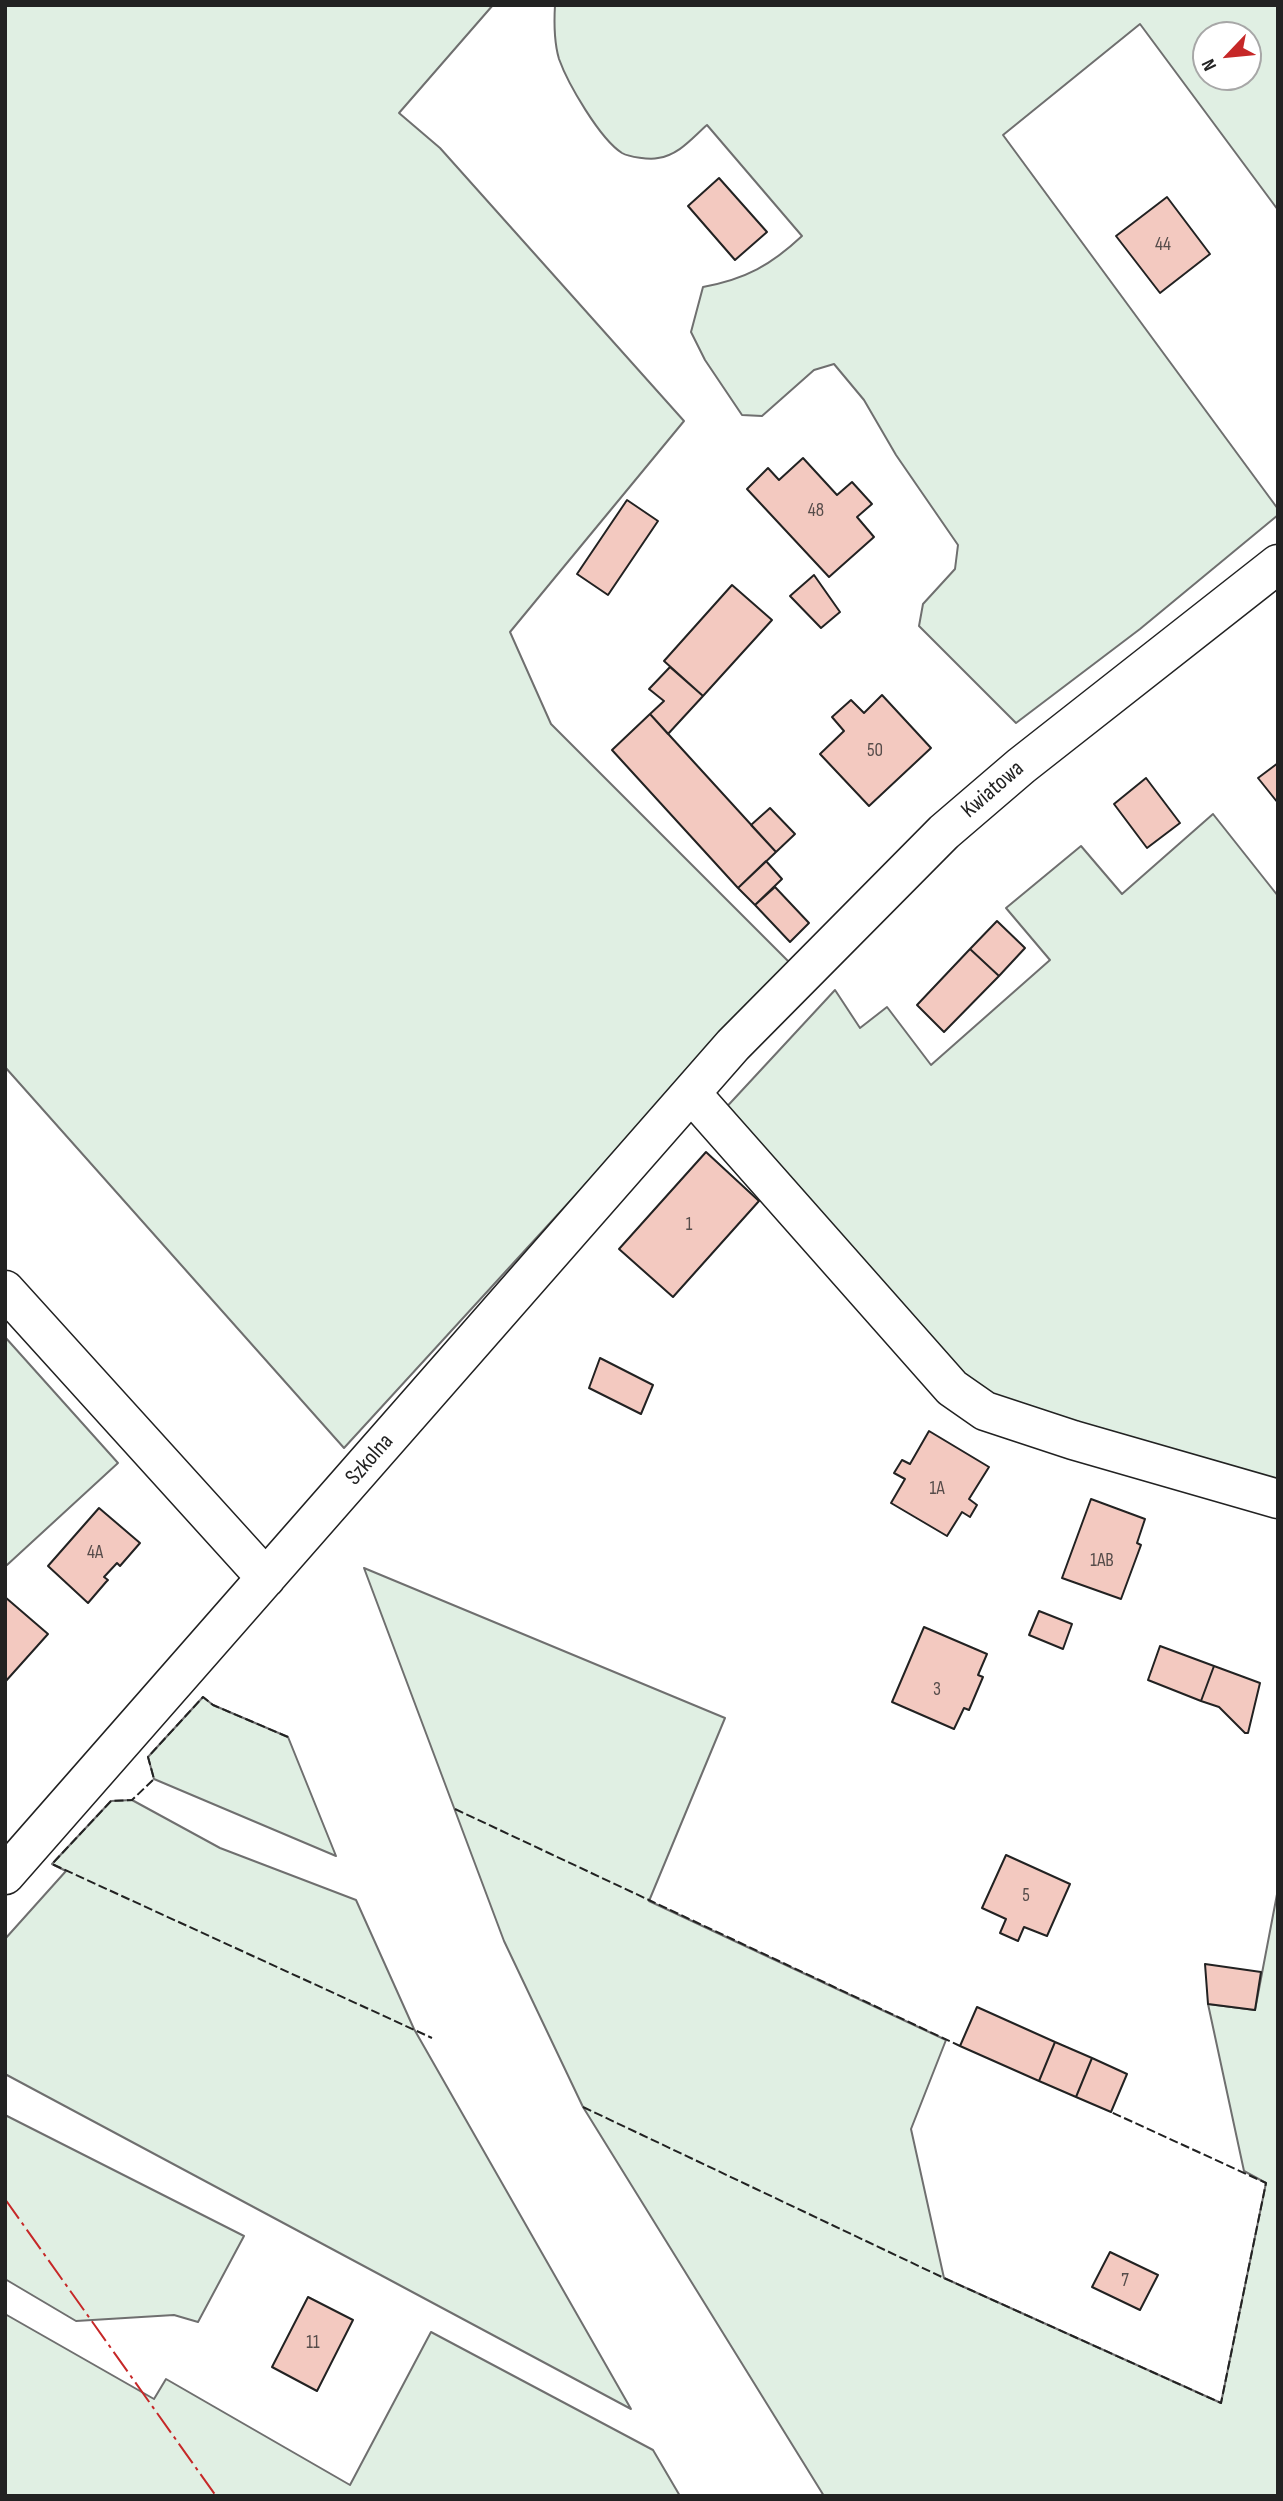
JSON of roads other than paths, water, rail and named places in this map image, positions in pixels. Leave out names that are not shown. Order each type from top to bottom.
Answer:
[{"type":"street","name":"Kwiatowa","points":[[733,1045],[944,832],[1021,766],[1278,564]]},
{"type":"street","name":"Szkolna","points":[[5,1875],[733,1045]]},
{"type":"street","points":[[691,1093],[952,1388],[985,1411],[1073,1440],[1278,1499]]},
{"type":"street","points":[[5,1290],[266,1578]]}]
